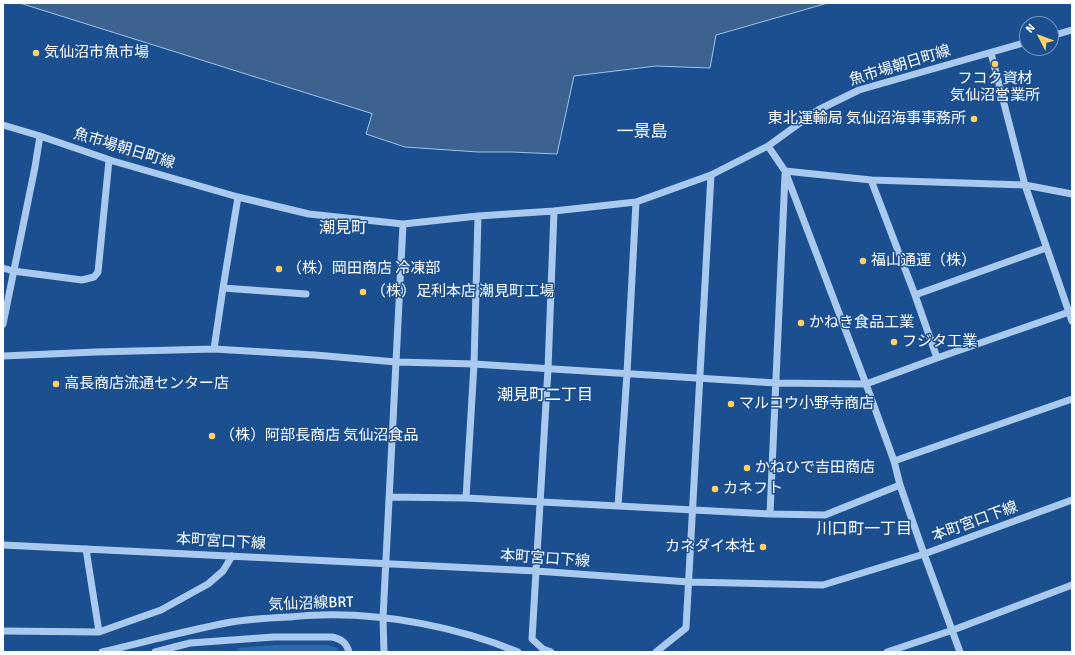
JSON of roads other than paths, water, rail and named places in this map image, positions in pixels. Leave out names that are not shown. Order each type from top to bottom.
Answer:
[{"type":"street","points":[[1059,34],[1072,30]]},
{"type":"street","name":"魚市場朝日町線","points":[[3,125],[109,160],[238,197],[309,214],[403,224],[636,202],[711,175],[768,146],[818,110],[859,90],[1019,44]]},
{"type":"street","points":[[992,52],[1025,185],[1046,248],[1070,311],[1072,321]]},
{"type":"street","points":[[3,324],[40,136]]},
{"type":"street","points":[[768,146],[785,171],[866,384],[894,461],[900,486],[960,652]]},
{"type":"street","points":[[3,268],[13,271],[82,280],[94,277],[98,272],[109,160]]},
{"type":"street","points":[[785,171],[871,180],[1025,185],[1072,194]]},
{"type":"street","points":[[770,514],[785,171]]},
{"type":"street","points":[[656,652],[686,628],[711,175]]},
{"type":"street","points":[[871,180],[915,295],[937,358]]},
{"type":"street","points":[[214,349],[238,197]]},
{"type":"street","points":[[618,506],[636,202]]},
{"type":"street","points":[[551,652],[543,649],[532,639],[548,369],[554,210]]},
{"type":"street","points":[[466,498],[474,364],[478,216]]},
{"type":"street","points":[[384,652],[383,618],[403,224]]},
{"type":"street","points":[[915,295],[1046,248]]},
{"type":"street","points":[[223,288],[306,294]]},
{"type":"street","points":[[3,356],[214,349],[315,355],[396,362],[474,364],[776,383],[866,384],[1070,311]]},
{"type":"street","points":[[894,461],[1072,399]]},
{"type":"street","points":[[389,497],[466,498],[770,514],[825,515],[900,486]]},
{"type":"street","name":"本町宮口下線","points":[[3,545],[536,571],[689,582],[823,585],[924,554],[1072,500]]},
{"type":"street","points":[[86,549],[99,632]]},
{"type":"street","points":[[3,631],[99,632],[161,610],[208,584],[223,571],[232,556]]},
{"type":"street","points":[[887,652],[952,630],[1072,585]]},
{"type":"street","name":"気仙沼線BRT","points":[[102,652],[227,623],[265,618],[321,615],[366,616],[420,624],[464,634],[518,652]]},
{"type":"street","points":[[155,652],[190,643],[274,637],[332,637],[339,638],[344,642],[349,652]]},
{"type":"place","name":"気仙沼市魚市場","points":[[36,53]]},
{"type":"place","name":"フコク資材 気仙沼営業所","points":[[995,64]]},
{"type":"place","name":"東北運輸局 気仙沼海事事務所","points":[[974,119]]},
{"type":"place","name":"福山通運（株）","points":[[863,261]]},
{"type":"place","name":"（株）岡田商店 冷凍部","points":[[279,269]]},
{"type":"place","name":"（株）足利本店 潮見町工場","points":[[363,292]]},
{"type":"place","name":"かねき食品工業","points":[[801,323]]},
{"type":"place","name":"フジタ工業","points":[[894,342]]},
{"type":"place","name":"高長商店流通センター店","points":[[56,384]]},
{"type":"place","name":"マルコウ小野寺商店","points":[[731,404]]},
{"type":"place","name":"（株）阿部長商店 気仙沼食品","points":[[212,436]]},
{"type":"place","name":"かねひで吉田商店","points":[[747,468]]},
{"type":"place","name":"カネフト","points":[[715,489]]},
{"type":"place","name":"カネダイ本社","points":[[763,547]]},
{"type":"district","name":"一景島","points":[[642,133]]},
{"type":"district","name":"潮見町","points":[[343,229]]},
{"type":"district","name":"潮見町二丁目","points":[[545,396]]},
{"type":"district","name":"川口町一丁目","points":[[864,530]]}]
